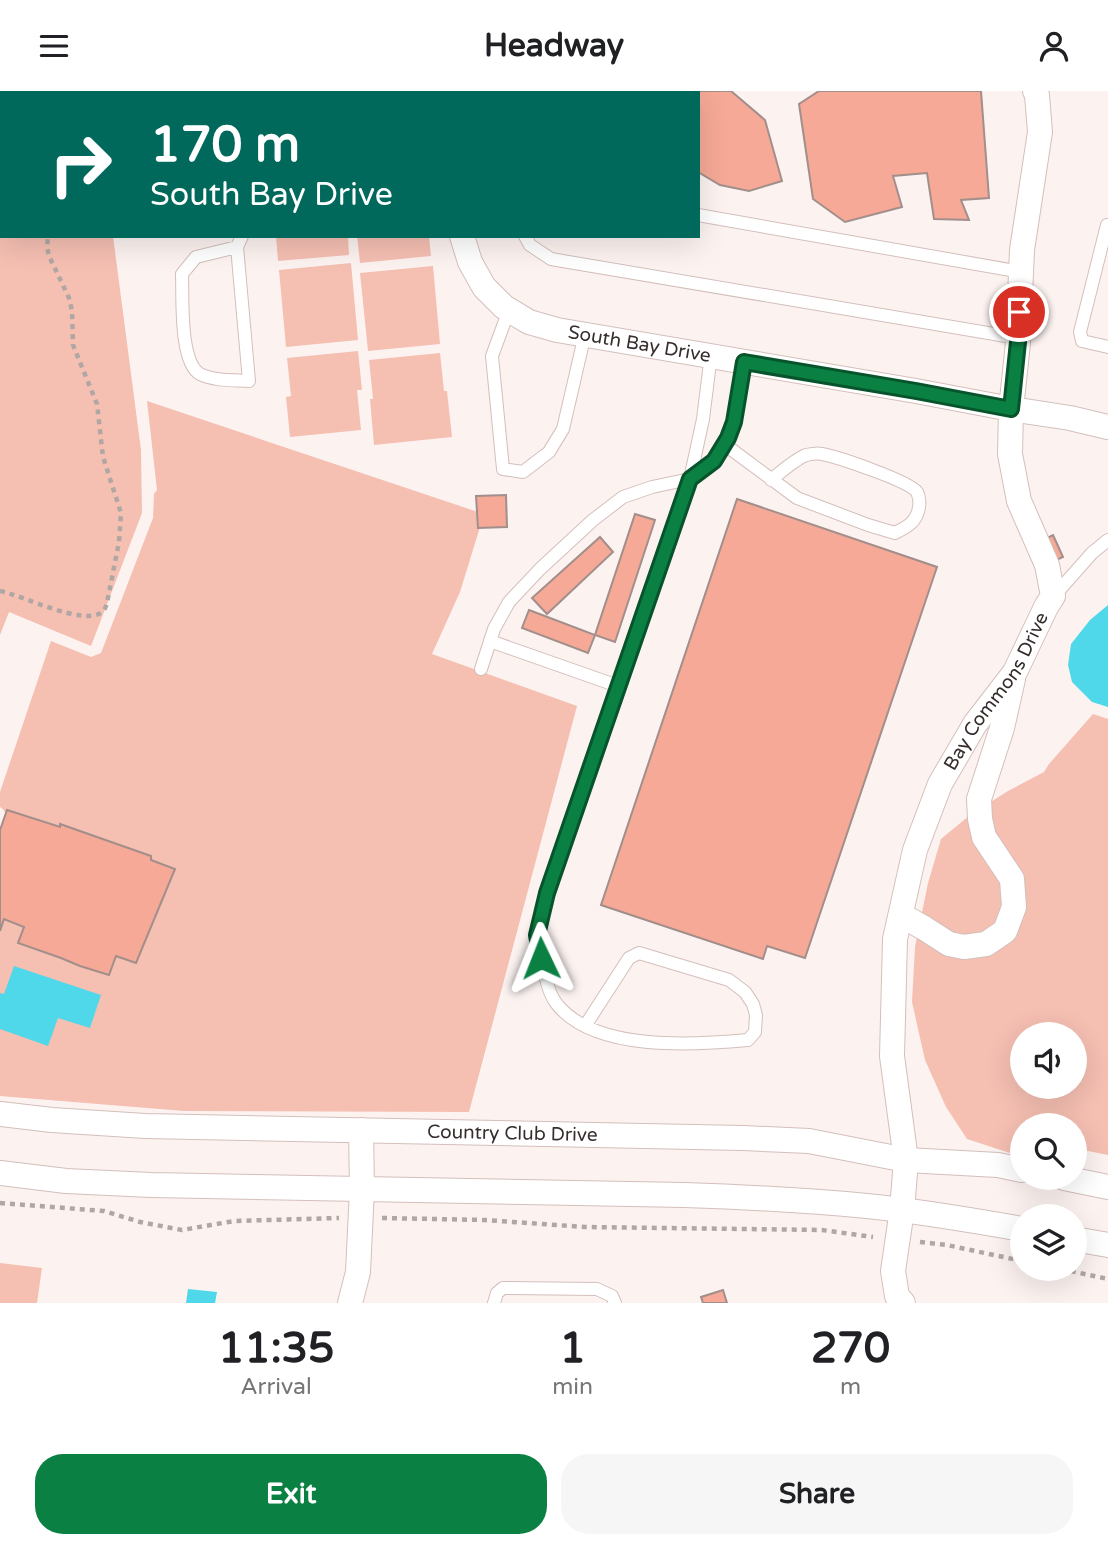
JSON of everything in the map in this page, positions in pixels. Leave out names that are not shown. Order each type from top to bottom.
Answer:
[{"type":"street","name":"Bay Commons Drive","points":[[903,1303],[897,1296],[893,1271],[906,1160],[892,1056],[895,939],[915,851],[940,784],[975,724],[1015,672],[1053,596],[1047,565],[1019,501],[1010,454],[1022,250],[1040,132],[1035,91]]},
{"type":"street","name":"South Bay Drive","points":[[463,238],[470,262],[484,287],[504,307],[530,322],[557,330],[1070,418],[1108,427]]},
{"type":"street","points":[[901,915],[949,944],[964,947],[986,944],[1005,931],[1014,907],[1012,879],[984,837],[979,799],[1002,728],[1015,672]]},
{"type":"street","name":"Country Club Drive","points":[[0,1114],[145,1126],[809,1141],[906,1160],[1010,1168]]},
{"type":"street","points":[[349,1303],[358,1272],[362,1189],[361,1130]]},
{"type":"street","points":[[0,1173],[66,1181],[151,1185],[758,1198],[870,1206],[1010,1227]]},
{"type":"street","points":[[1087,1183],[1108,1187]]},
{"type":"street","points":[[1087,1241],[1108,1245]]},
{"type":"lane","points":[[700,215],[1021,272]]},
{"type":"lane","points":[[1107,225],[1080,332],[1082,341],[1108,347]]},
{"type":"lane","points":[[526,238],[530,245],[551,259],[1018,338]]},
{"type":"lane","points":[[239,241],[240,287],[249,381],[219,379],[198,373],[190,361],[184,342],[182,274],[196,257],[239,241]]},
{"type":"lane","points":[[509,310],[492,356],[503,468],[523,473],[549,452],[563,429],[585,334]]},
{"type":"lane","points":[[585,1026],[629,958],[639,953],[729,980],[745,992],[753,1004],[756,1016],[755,1032],[748,1040],[720,1043],[649,1043],[608,1036],[585,1026],[554,1002],[537,935],[547,893],[690,479],[703,419],[710,355]]},
{"type":"lane","points":[[481,669],[494,629],[509,602],[593,520],[623,497],[652,487],[690,479],[714,461],[734,422],[744,362]]},
{"type":"lane","points":[[724,444],[771,480],[809,503],[895,533],[917,518],[920,501],[916,491],[907,484],[821,453],[801,458],[771,480]]},
{"type":"lane","points":[[1053,596],[1108,540]]},
{"type":"lane","points":[[490,641],[618,686]]},
{"type":"lane","points":[[494,1303],[497,1293],[503,1288],[597,1289],[612,1296],[615,1303]]},
{"type":"path","points":[[0,591],[73,615],[89,616],[100,613],[105,608],[121,530],[120,505],[108,478],[103,457],[97,404],[73,345],[72,311],[65,288],[49,256],[48,238]]},
{"type":"path","points":[[0,1203],[104,1211],[140,1222],[182,1230],[234,1221],[325,1217]]},
{"type":"path","points":[[396,1219],[485,1220],[585,1227],[822,1230],[874,1237]]},
{"type":"path","points":[[947,1245],[1010,1258]]},
{"type":"path","points":[[1087,1275],[1108,1279]]},
{"type":"shaded area","points":[[0,238],[113,238],[141,450],[142,513],[91,646],[9,612],[0,635]]},
{"type":"shaded area","points":[[276,238],[348,238],[349,255],[278,261]]},
{"type":"shaded area","points":[[357,238],[429,238],[431,256],[360,263]]},
{"type":"shaded area","points":[[351,263],[358,340],[286,347],[279,270]]},
{"type":"shaded area","points":[[433,266],[440,344],[368,351],[360,273]]},
{"type":"shaded area","points":[[358,351],[362,390],[357,390],[361,430],[290,437],[286,397],[291,396],[287,358]]},
{"type":"shaded area","points":[[440,353],[452,437],[374,445],[369,360]]},
{"type":"shaded area","points":[[147,401],[484,514],[460,592],[432,654],[577,706],[469,1112],[184,1111],[0,1096],[0,835],[6,816],[0,807],[0,792],[51,641],[91,657],[101,653],[153,518],[154,494],[157,490]]},
{"type":"shaded area","points":[[1093,714],[1108,719],[1108,1155],[1087,1151],[1087,1113],[1010,1113],[1010,1153],[967,1139],[946,1107],[925,1060],[912,1002],[915,947],[928,883],[941,839],[970,815],[1044,772]]},
{"type":"shaded area","points":[[0,1263],[42,1268],[37,1303],[0,1303]]},
{"type":"water","points":[[1108,605],[1108,707],[1092,702],[1072,682],[1068,665],[1071,644],[1090,620]]},
{"type":"water","points":[[14,966],[101,995],[90,1028],[58,1018],[48,1046],[0,1029],[0,993],[4,994]]},
{"type":"water","points":[[188,1289],[217,1292],[215,1303],[186,1303]]},
{"type":"building","points":[[700,91],[731,91],[765,120],[782,181],[749,191],[720,185],[700,173]]},
{"type":"building","points":[[819,91],[981,91],[989,198],[961,200],[969,220],[934,219],[927,173],[893,176],[902,207],[845,222],[813,199],[799,104]]},
{"type":"building","points":[[506,495],[507,527],[478,528],[476,496]]},
{"type":"building","points":[[737,499],[937,567],[805,958],[767,946],[763,959],[601,905]]},
{"type":"building","points":[[635,514],[655,520],[615,642],[595,635]]},
{"type":"building","points":[[1053,535],[1063,557],[1052,562],[1043,540]]},
{"type":"building","points":[[600,537],[613,552],[547,614],[532,598]]},
{"type":"building","points":[[529,610],[595,635],[588,653],[522,628]]},
{"type":"building","points":[[7,810],[60,827],[60,824],[151,856],[151,860],[175,869],[136,963],[116,956],[109,975],[18,943],[24,927],[4,919],[0,931],[0,830]]},
{"type":"building","points":[[723,1290],[727,1303],[703,1303],[701,1297]]},
{"type":"route","points":[[541,958],[537,935],[547,893],[690,479],[714,461],[734,422],[744,362],[1011,409],[1019,312]]}]
